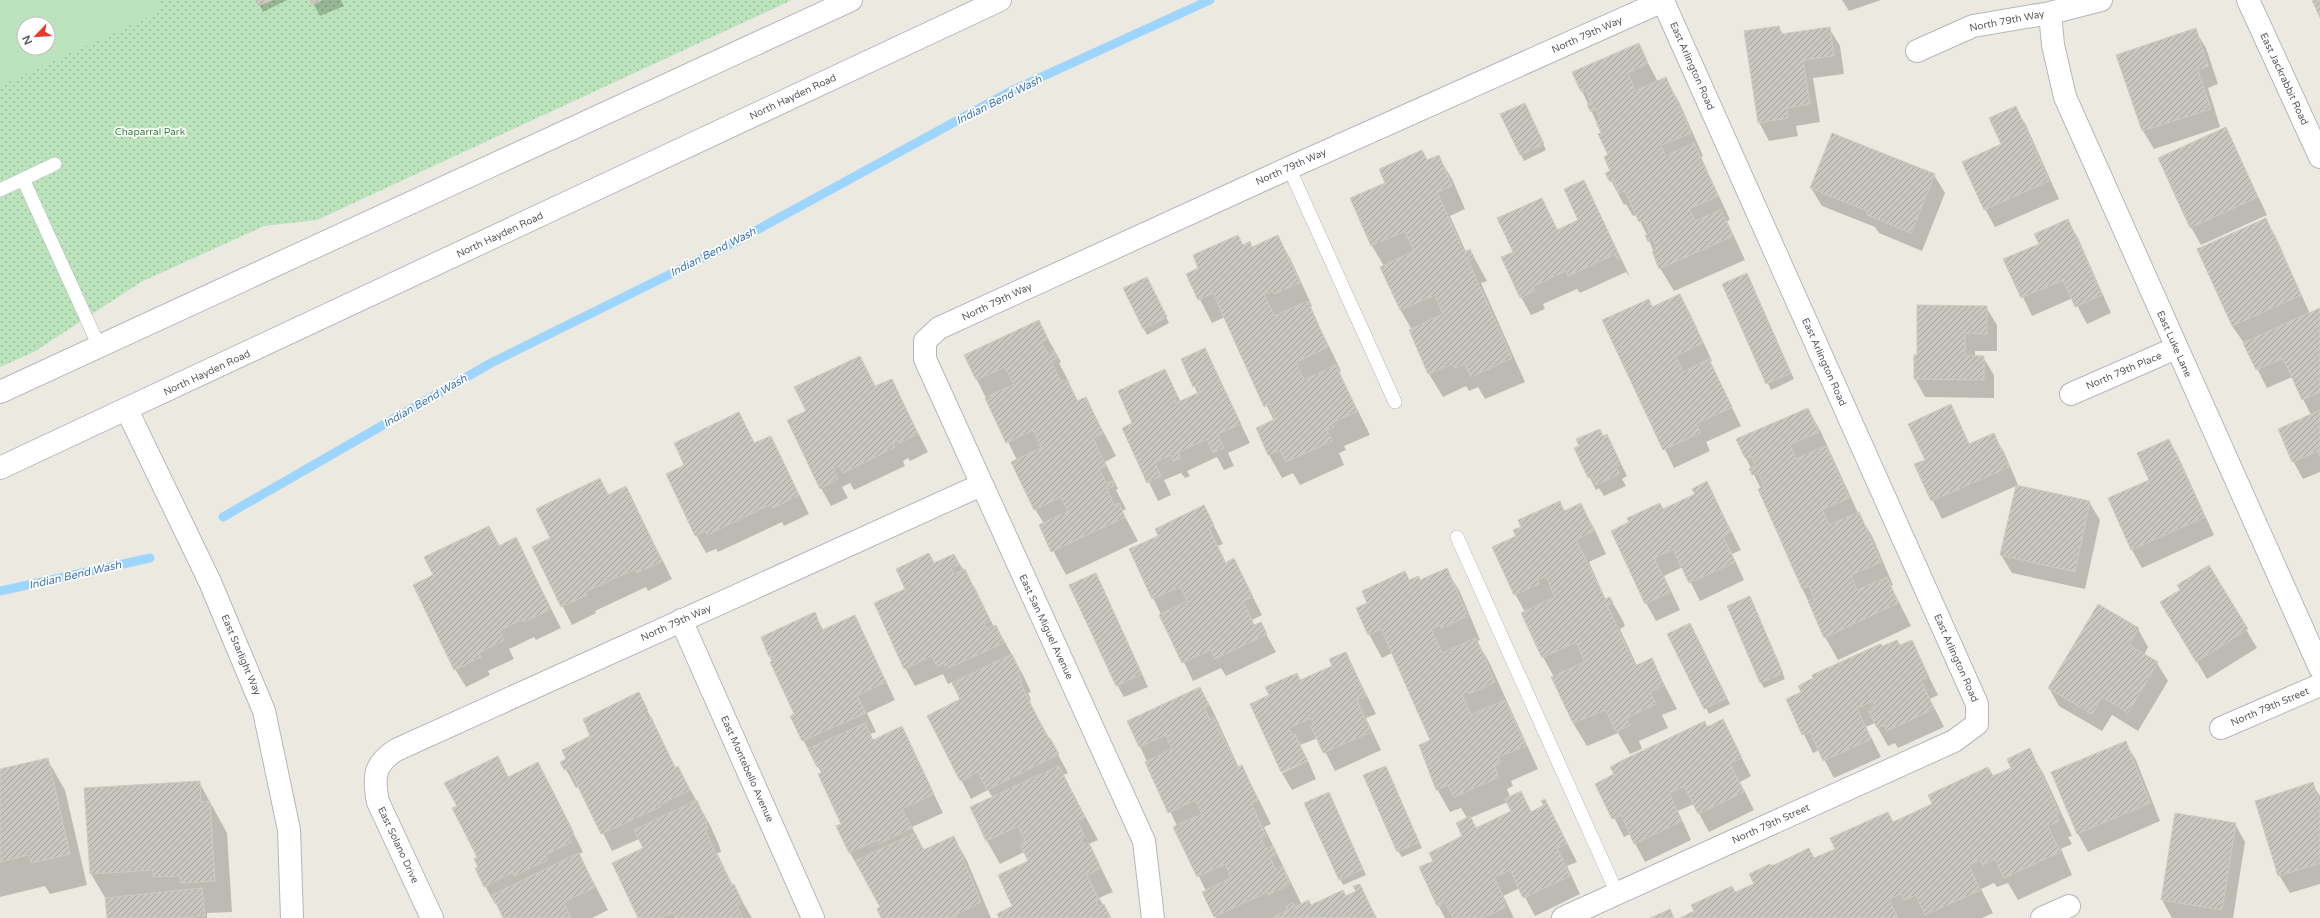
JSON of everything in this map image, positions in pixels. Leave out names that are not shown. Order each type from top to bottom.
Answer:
[{"type":"street","points":[[0,392],[851,0]]},
{"type":"street","name":"North Hayden Road","points":[[0,468],[127,410],[1000,0]]},
{"type":"street","name":"North 79th Way","points":[[1917,51],[1973,26],[2050,13],[2102,0]]},
{"type":"street","name":"East Jackrabbit Road","points":[[2248,0],[2320,157]]},
{"type":"street","name":"North 79th Way","points":[[924,341],[939,328],[1289,168],[1663,1]]},
{"type":"street","name":"East Arlington Road","points":[[1663,1],[1977,704],[1976,724]]},
{"type":"street","name":"East Luke Lane","points":[[2050,13],[2053,45],[2065,97],[2320,668]]},
{"type":"street","name":"East San Miguel Avenue","points":[[924,341],[925,359],[1144,842],[1153,918]]},
{"type":"street","name":"North 79th Place","points":[[2071,394],[2176,348]]},
{"type":"street","name":"East Starlight Way","points":[[127,410],[210,582],[264,711],[289,830],[292,918]]},
{"type":"street","name":"North 79th Way","points":[[377,770],[384,758],[396,750],[981,485]]},
{"type":"street","name":"East Montebello Avenue","points":[[681,620],[813,918]]},
{"type":"street","name":"North 79th Street","points":[[2221,728],[2320,685]]},
{"type":"street","name":"North 79th Street","points":[[1563,918],[1954,741],[1976,724]]},
{"type":"street","name":"East Solano Drive","points":[[377,770],[374,784],[378,802],[432,918]]},
{"type":"street","points":[[2042,918],[2069,906]]},
{"type":"lane","points":[[0,190],[55,164]]},
{"type":"lane","points":[[1289,168],[1395,402]]},
{"type":"lane","points":[[23,179],[99,346]]},
{"type":"lane","points":[[1457,537],[1617,893]]},
{"type":"green space","name":"Chaparral Park","points":[[0,0],[792,0],[317,220],[264,226],[141,282],[34,352],[0,367]]},
{"type":"green space","points":[[0,0],[157,0],[161,11],[0,86]]},
{"type":"building","points":[[255,0],[272,0],[258,6]]},
{"type":"building","points":[[310,0],[322,0],[312,5]]},
{"type":"building","points":[[2312,0],[2320,0],[2320,18]]},
{"type":"building","points":[[1779,26],[1781,34],[1830,27],[1834,56],[1803,60],[1810,104],[1787,108],[1788,118],[1758,123],[1744,31]]},
{"type":"building","points":[[2196,28],[2208,66],[2198,70],[2211,109],[2142,131],[2116,55]]},
{"type":"building","points":[[1639,43],[1648,63],[1628,73],[1635,91],[1666,77],[1691,133],[1661,145],[1665,156],[1694,143],[1718,196],[1689,209],[1695,221],[1721,210],[1733,236],[1659,269],[1652,251],[1657,249],[1653,239],[1648,242],[1645,235],[1650,233],[1644,220],[1639,222],[1625,191],[1619,193],[1613,180],[1610,182],[1605,173],[1610,171],[1604,157],[1608,155],[1598,134],[1601,133],[1596,122],[1600,120],[1596,109],[1591,112],[1587,105],[1591,103],[1586,90],[1581,92],[1572,72]]},
{"type":"building","points":[[1525,103],[1544,144],[1520,155],[1500,114]]},
{"type":"building","points":[[2016,106],[2049,181],[1984,210],[1962,162],[2001,144],[1989,118]]},
{"type":"building","points":[[2226,127],[2258,197],[2190,228],[2158,158]]},
{"type":"building","points":[[1832,133],[1935,174],[1911,233],[1867,215],[1868,211],[1810,188]]},
{"type":"building","points":[[1422,150],[1427,160],[1439,155],[1452,186],[1437,192],[1464,252],[1470,249],[1474,257],[1468,260],[1512,358],[1471,377],[1465,364],[1455,368],[1452,364],[1428,374],[1409,330],[1443,314],[1435,295],[1400,310],[1380,267],[1414,251],[1405,231],[1371,246],[1350,198],[1385,183],[1379,169]]},
{"type":"building","points":[[1584,180],[1621,259],[1618,260],[1615,254],[1568,276],[1566,271],[1533,286],[1535,291],[1520,298],[1501,257],[1513,252],[1497,218],[1542,198],[1557,230],[1578,220],[1564,189]]},
{"type":"building","points":[[2266,218],[2301,295],[2232,326],[2197,249]]},
{"type":"building","points":[[2068,219],[2102,295],[2075,307],[2063,280],[2021,298],[2003,259],[2039,244],[2034,234]]},
{"type":"building","points":[[1238,235],[1243,245],[1250,241],[1252,247],[1278,235],[1300,283],[1274,294],[1272,291],[1264,294],[1274,316],[1308,301],[1328,347],[1296,362],[1304,380],[1336,365],[1357,411],[1332,423],[1334,427],[1327,430],[1332,441],[1286,462],[1280,450],[1268,455],[1256,428],[1275,419],[1269,404],[1264,407],[1213,293],[1198,300],[1186,274],[1198,268],[1193,255]]},
{"type":"building","points":[[1747,273],[1791,373],[1766,384],[1722,284]]},
{"type":"building","points":[[1147,277],[1167,317],[1143,329],[1123,288]]},
{"type":"building","points":[[1680,294],[1703,343],[1675,356],[1683,372],[1709,359],[1732,407],[1696,424],[1700,433],[1663,450],[1602,320],[1649,299],[1652,307]]},
{"type":"building","points":[[1917,305],[1987,306],[1987,334],[1965,333],[1965,355],[1984,356],[1984,380],[1914,379],[1914,355],[1917,355]]},
{"type":"building","points":[[2320,308],[2320,392],[2302,400],[2283,358],[2256,370],[2243,343]]},
{"type":"building","points":[[1039,320],[1048,339],[1041,342],[1048,354],[1053,351],[1057,358],[1051,361],[1061,382],[1067,379],[1077,401],[1086,397],[1103,433],[1093,438],[1106,466],[1099,469],[1106,483],[1112,481],[1114,486],[1107,489],[1114,505],[1119,503],[1125,517],[1051,552],[1039,525],[1068,511],[1061,497],[1034,510],[1011,462],[1041,448],[1033,430],[1006,443],[985,398],[1014,384],[1005,367],[976,380],[964,355]]},
{"type":"building","points":[[1205,348],[1241,424],[1218,434],[1224,448],[1213,453],[1207,439],[1178,452],[1180,458],[1173,461],[1171,455],[1155,462],[1161,476],[1147,483],[1122,428],[1132,423],[1118,391],[1165,369],[1177,395],[1174,397],[1176,403],[1200,392],[1197,386],[1193,387],[1181,359]]},
{"type":"building","points":[[860,356],[875,386],[892,379],[918,434],[899,443],[897,440],[893,443],[895,447],[843,473],[839,466],[833,469],[838,479],[820,489],[787,420],[806,411],[794,387]]},
{"type":"building","points":[[1951,404],[1969,444],[1994,433],[2009,467],[1931,501],[1914,464],[1925,460],[1908,424]]},
{"type":"building","points":[[1808,408],[1819,432],[1790,444],[1796,459],[1826,446],[1849,498],[1822,509],[1829,525],[1859,512],[1881,562],[1851,575],[1857,590],[1887,577],[1898,603],[1824,638],[1808,601],[1814,598],[1809,586],[1802,589],[1758,489],[1764,486],[1758,473],[1752,475],[1749,469],[1755,466],[1751,456],[1745,458],[1736,439]]},
{"type":"building","points":[[2320,410],[2320,456],[2318,451],[2292,462],[2278,429]]},
{"type":"building","points":[[739,412],[754,443],[771,436],[799,495],[773,508],[771,504],[707,535],[705,531],[695,536],[666,474],[684,465],[674,443]]},
{"type":"building","points":[[1600,429],[1603,436],[1607,434],[1621,464],[1616,466],[1619,474],[1596,485],[1592,476],[1588,478],[1574,448],[1579,446],[1576,439]]},
{"type":"building","points":[[2169,439],[2205,517],[2131,550],[2108,498],[2149,480],[2137,453]]},
{"type":"building","points":[[600,478],[608,495],[626,486],[662,561],[637,573],[635,569],[585,592],[587,595],[561,607],[532,547],[550,538],[536,509]]},
{"type":"building","points":[[1707,481],[1731,532],[1723,536],[1735,562],[1689,583],[1673,549],[1654,558],[1670,592],[1645,604],[1611,531],[1629,522],[1627,518],[1660,503],[1663,509],[1695,494],[1692,489]]},
{"type":"building","points":[[2016,485],[2090,501],[2075,572],[2000,555]]},
{"type":"building","points":[[1560,501],[1564,511],[1581,503],[1594,531],[1576,539],[1605,599],[1610,597],[1613,603],[1607,605],[1635,666],[1652,658],[1664,685],[1650,692],[1656,704],[1626,718],[1630,725],[1616,732],[1606,710],[1573,723],[1551,677],[1585,662],[1576,642],[1542,658],[1521,613],[1555,597],[1546,576],[1537,580],[1539,584],[1514,595],[1492,547],[1516,536],[1513,530],[1521,527],[1518,520]]},
{"type":"building","points":[[1204,505],[1214,525],[1209,528],[1225,563],[1234,558],[1253,597],[1243,601],[1254,625],[1261,622],[1267,634],[1215,659],[1211,650],[1182,663],[1159,615],[1187,601],[1180,587],[1152,599],[1129,549],[1158,536],[1155,529]]},
{"type":"building","points":[[489,526],[499,546],[516,537],[551,609],[524,622],[523,619],[500,630],[504,640],[479,653],[481,657],[454,670],[413,585],[433,575],[424,557]]},
{"type":"building","points":[[929,553],[934,563],[954,554],[959,564],[951,568],[954,574],[965,569],[990,621],[984,624],[987,629],[996,625],[1004,643],[946,669],[944,663],[937,666],[932,656],[904,669],[874,603],[905,589],[896,569]]},
{"type":"building","points":[[2209,565],[2248,629],[2196,662],[2160,602],[2180,590],[2177,585]]},
{"type":"building","points":[[1447,568],[1468,616],[1441,628],[1440,625],[1431,629],[1442,653],[1476,638],[1495,682],[1469,694],[1468,691],[1462,694],[1471,715],[1505,700],[1526,746],[1498,757],[1501,763],[1494,766],[1499,777],[1454,797],[1448,785],[1436,790],[1419,745],[1430,740],[1381,629],[1368,635],[1356,608],[1367,603],[1362,591],[1405,571],[1409,580],[1419,576],[1420,580]]},
{"type":"building","points":[[1096,573],[1142,674],[1116,686],[1069,585]]},
{"type":"building","points":[[1750,596],[1783,673],[1760,683],[1727,606]]},
{"type":"building","points":[[2098,604],[2139,628],[2129,645],[2158,662],[2128,713],[2102,697],[2092,714],[2048,688]]},
{"type":"building","points":[[815,612],[822,630],[855,615],[886,682],[857,695],[866,713],[802,741],[790,716],[794,714],[770,662],[774,660],[772,656],[769,657],[761,637]]},
{"type":"building","points":[[1690,623],[1727,698],[1704,709],[1667,634]]},
{"type":"building","points":[[1897,640],[1900,645],[1912,640],[1929,677],[1921,680],[1934,709],[1887,731],[1884,725],[1877,728],[1868,710],[1875,706],[1873,701],[1857,708],[1871,739],[1823,761],[1810,732],[1802,735],[1786,699],[1801,692],[1798,686],[1813,678],[1812,675],[1880,644],[1883,646]]},
{"type":"building","points":[[1346,652],[1366,696],[1357,700],[1371,732],[1323,753],[1311,726],[1314,724],[1311,718],[1289,728],[1292,735],[1295,734],[1307,761],[1281,772],[1250,704],[1269,695],[1265,687],[1297,673],[1300,680],[1332,666],[1329,659]]},
{"type":"building","points":[[1012,654],[1021,673],[1019,674],[1022,681],[1020,682],[1048,739],[1050,738],[1059,754],[987,790],[978,772],[960,781],[927,716],[960,699],[952,683]]},
{"type":"building","points":[[1200,687],[1209,705],[1204,707],[1210,720],[1214,718],[1237,767],[1242,765],[1258,800],[1251,803],[1266,836],[1261,838],[1266,849],[1273,846],[1277,854],[1270,857],[1275,869],[1282,866],[1290,884],[1268,895],[1267,892],[1214,917],[1202,892],[1231,878],[1225,864],[1197,877],[1173,827],[1202,814],[1195,800],[1168,813],[1145,762],[1172,749],[1166,735],[1139,747],[1127,721]]},
{"type":"building","points":[[639,692],[648,711],[644,713],[647,719],[651,717],[675,768],[678,766],[690,790],[659,805],[660,807],[601,834],[569,768],[564,770],[560,762],[566,759],[562,750],[590,736],[583,719]]},
{"type":"building","points":[[1723,719],[1742,758],[1730,763],[1744,792],[1698,814],[1684,786],[1669,793],[1682,821],[1634,844],[1621,815],[1612,819],[1595,784],[1614,774],[1610,767],[1623,760],[1705,721],[1707,727]]},
{"type":"building","points":[[865,723],[873,740],[902,726],[934,794],[902,809],[912,828],[879,844],[877,840],[849,853],[836,826],[841,824],[818,774],[823,772],[820,766],[817,767],[808,749]]},
{"type":"building","points":[[2126,741],[2150,803],[2077,834],[2051,772]]},
{"type":"building","points":[[2030,748],[2059,813],[2056,814],[2059,821],[2048,826],[2060,852],[2004,878],[1995,859],[1983,865],[1980,860],[1969,865],[1980,890],[1925,915],[1916,895],[1904,900],[1901,894],[1889,899],[1898,918],[1680,918],[1694,911],[1691,905],[1732,886],[1735,892],[1754,884],[1749,874],[1770,864],[1772,866],[1809,848],[1814,858],[1835,849],[1830,838],[1888,812],[1893,822],[1932,804],[1928,795],[1988,767],[1993,776],[2011,768],[2007,759]]},
{"type":"building","points":[[498,756],[508,777],[538,762],[574,833],[568,837],[571,842],[545,855],[547,860],[514,876],[513,872],[484,887],[475,868],[478,867],[474,859],[477,857],[452,808],[457,806],[444,783]]},
{"type":"building","points":[[48,758],[70,854],[31,863],[29,855],[0,862],[0,769]]},
{"type":"building","points":[[1059,766],[1085,817],[1077,821],[1085,837],[1081,839],[1084,845],[1089,843],[1101,868],[1087,875],[1099,900],[1096,901],[1099,907],[1104,904],[1111,918],[999,918],[997,914],[1012,906],[998,875],[1028,861],[1020,844],[1025,842],[1018,826],[986,841],[970,807]]},
{"type":"building","points":[[1386,766],[1419,842],[1397,852],[1363,775]]},
{"type":"building","points":[[200,781],[201,802],[210,801],[215,881],[180,883],[180,876],[153,877],[153,870],[90,874],[84,788]]},
{"type":"building","points":[[2313,782],[2320,805],[2320,863],[2278,876],[2255,801]]},
{"type":"building","points":[[1521,791],[1531,812],[1544,805],[1541,801],[1545,799],[1567,843],[1557,848],[1570,876],[1523,898],[1510,870],[1494,877],[1508,906],[1483,918],[1453,918],[1445,902],[1437,906],[1419,867],[1433,861],[1429,853],[1462,836],[1456,823],[1470,816],[1476,828],[1511,811],[1505,799]]},
{"type":"building","points":[[1329,792],[1363,869],[1339,880],[1304,803]]},
{"type":"building","points":[[697,800],[706,821],[708,829],[705,830],[731,885],[734,884],[743,903],[737,906],[743,918],[675,918],[673,912],[661,918],[638,918],[612,863],[643,848],[634,830]]},
{"type":"building","points":[[2175,813],[2236,823],[2222,910],[2161,900]]},
{"type":"building","points":[[915,833],[923,850],[954,836],[981,902],[955,915],[956,918],[881,918],[877,909],[880,907],[855,861]]},
{"type":"building","points":[[579,853],[595,887],[564,902],[571,918],[503,918],[492,895]]},
{"type":"building","points":[[1360,884],[1376,918],[1273,917],[1288,910],[1286,906],[1293,903],[1295,907],[1309,900],[1311,905],[1343,890],[1346,896],[1356,891],[1353,886]]},
{"type":"building","points":[[202,888],[205,916],[180,918],[107,918],[105,898]]},
{"type":"building","points":[[1670,909],[1674,918],[1650,918]]},
{"type":"waterway","name":"Indian Bend Wash","points":[[223,517],[491,363],[735,242],[1013,90],[1210,0]]},
{"type":"waterway","name":"Indian Bend Wash","points":[[0,591],[150,558]]}]
